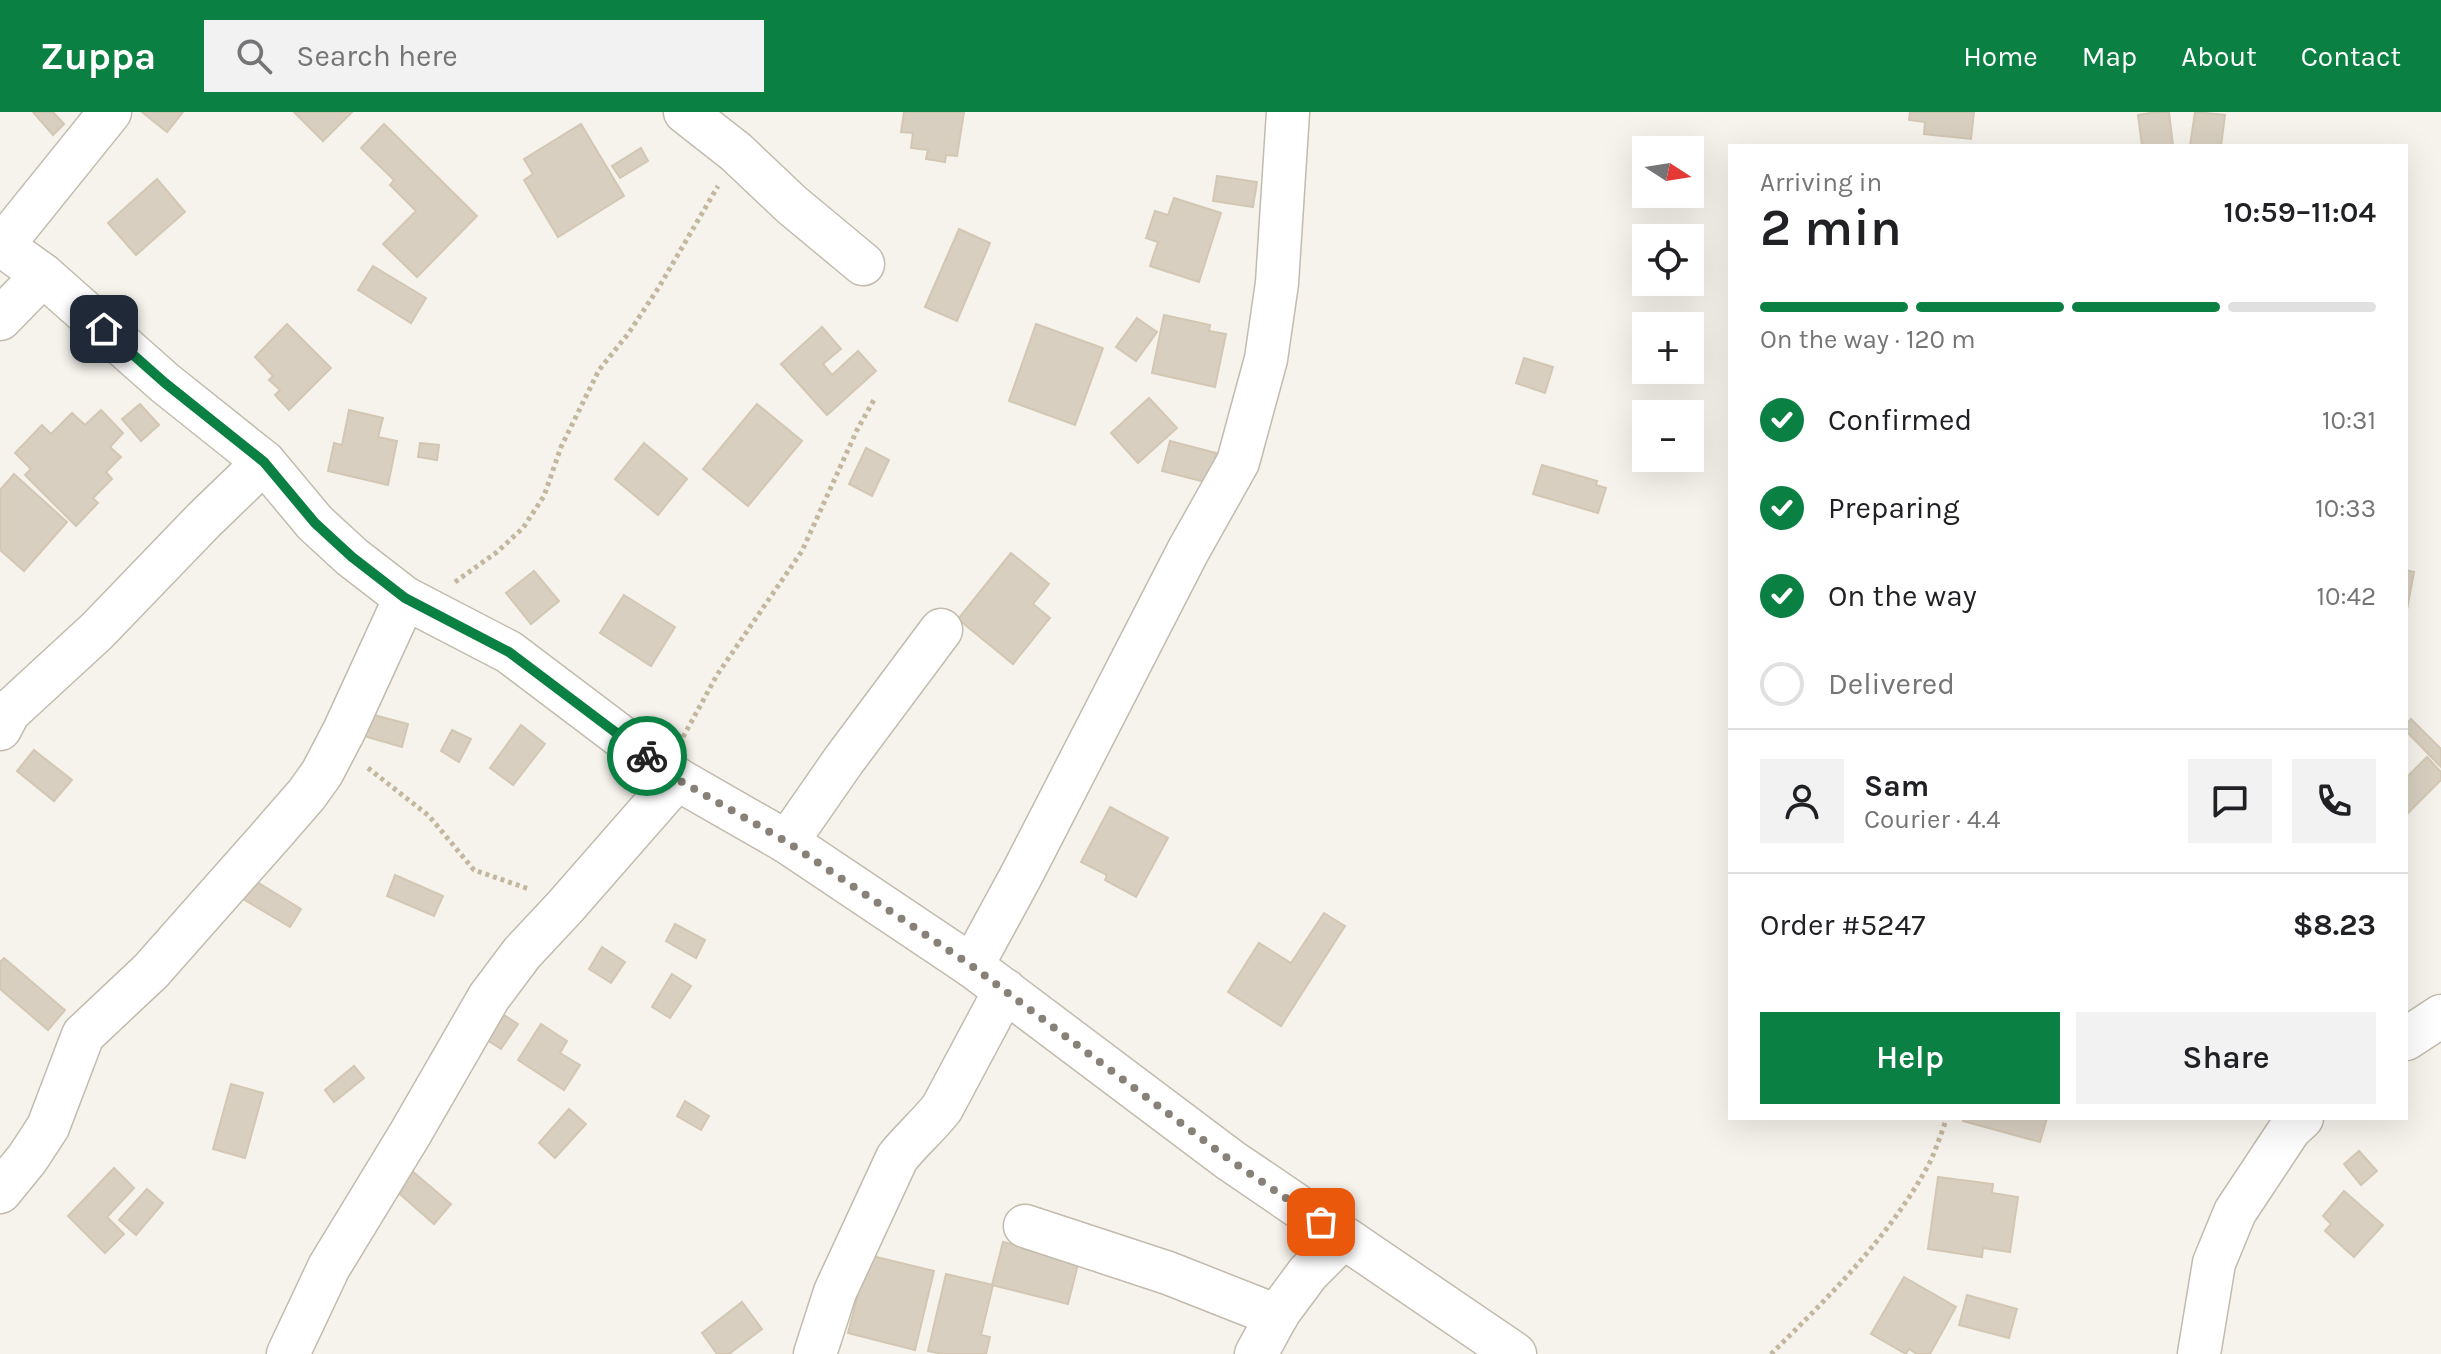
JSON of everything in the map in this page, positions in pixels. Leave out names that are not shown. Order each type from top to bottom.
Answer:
[{"type":"street","points":[[110,112],[1,245],[43,275],[165,383],[264,462],[315,523],[352,557],[415,603],[509,652],[671,774],[787,842],[972,966],[1230,1160],[1515,1354]]},
{"type":"street","points":[[685,112],[736,152],[792,205],[863,264]]},
{"type":"street","points":[[972,966],[1188,551],[1238,462],[1269,344],[1277,283],[1288,112]]},
{"type":"street","points":[[0,319],[43,275]]},
{"type":"street","points":[[0,729],[9,712],[97,631],[264,462]]},
{"type":"street","points":[[0,1192],[48,1127],[83,1035],[151,971],[307,794],[415,603]]},
{"type":"street","points":[[787,842],[941,630]]},
{"type":"street","points":[[288,1354],[329,1267],[489,997],[671,774]]},
{"type":"street","points":[[815,1354],[835,1292],[897,1158],[942,1108],[1005,990]]},
{"type":"street","points":[[2408,1038],[2441,1016]]},
{"type":"street","points":[[2199,1354],[2214,1263],[2235,1212],[2290,1129],[2300,1120]]},
{"type":"street","points":[[1025,1226],[1168,1273],[1277,1316]]},
{"type":"street","points":[[1256,1354],[1277,1316],[1308,1273],[1343,1238]]},
{"type":"path","points":[[415,603],[497,552],[523,528],[544,496],[561,447],[599,370],[628,334],[659,287],[736,152]]},
{"type":"path","points":[[671,774],[717,675],[802,551],[857,430],[875,398]]},
{"type":"path","points":[[337,744],[421,809],[474,870],[532,890],[565,907]]},
{"type":"path","points":[[1771,1354],[1813,1313],[1897,1215],[1930,1162],[1946,1120]]},
{"type":"building","points":[[33,112],[53,112],[64,124],[53,135]]},
{"type":"building","points":[[142,112],[183,112],[167,132]]},
{"type":"building","points":[[294,112],[352,112],[323,141]]},
{"type":"building","points":[[904,112],[964,112],[957,156],[946,155],[945,162],[926,159],[928,150],[911,148],[913,133],[901,132]]},
{"type":"building","points":[[1910,112],[1974,112],[1971,139],[1924,134],[1925,122],[1909,120]]},
{"type":"building","points":[[2169,112],[2173,144],[2142,144],[2138,115]]},
{"type":"building","points":[[2195,112],[2225,115],[2221,144],[2190,144]]},
{"type":"building","points":[[384,124],[477,216],[417,277],[383,244],[416,211],[390,185],[394,180],[361,148]]},
{"type":"building","points":[[581,124],[624,196],[558,237],[524,180],[533,174],[524,159]]},
{"type":"building","points":[[641,148],[648,161],[620,178],[612,166]]},
{"type":"building","points":[[1217,176],[1257,182],[1253,207],[1213,201]]},
{"type":"building","points":[[157,179],[185,212],[136,255],[108,223]]},
{"type":"building","points":[[1174,198],[1221,213],[1199,282],[1150,266],[1158,242],[1146,238],[1155,211],[1168,215]]},
{"type":"building","points":[[959,229],[990,243],[957,321],[925,307]]},
{"type":"building","points":[[373,266],[426,298],[411,323],[358,290]]},
{"type":"building","points":[[1164,315],[1210,325],[1209,331],[1226,334],[1215,387],[1152,373]]},
{"type":"building","points":[[1137,318],[1157,332],[1136,361],[1116,347]]},
{"type":"building","points":[[287,324],[331,368],[289,410],[275,395],[280,390],[269,380],[273,376],[255,357]]},
{"type":"building","points":[[1036,324],[1103,348],[1075,425],[1009,401]]},
{"type":"building","points":[[822,327],[841,349],[823,364],[832,375],[858,351],[876,371],[827,415],[781,364]]},
{"type":"building","points":[[1524,358],[1553,367],[1545,393],[1516,383]]},
{"type":"building","points":[[1149,398],[1177,428],[1138,463],[1111,433]]},
{"type":"building","points":[[140,404],[159,425],[141,441],[122,419]]},
{"type":"building","points":[[757,404],[802,441],[748,506],[703,469]]},
{"type":"building","points":[[101,410],[123,433],[110,447],[121,457],[106,472],[112,479],[93,498],[98,503],[76,526],[25,475],[31,469],[15,453],[42,425],[51,434],[72,413],[85,425]]},
{"type":"building","points":[[349,410],[383,418],[378,437],[397,441],[388,485],[328,471],[334,443],[342,445]]},
{"type":"building","points":[[1170,441],[1216,453],[1209,483],[1162,471]]},
{"type":"building","points":[[420,443],[439,445],[437,460],[418,457]]},
{"type":"building","points":[[644,443],[687,479],[658,515],[615,479]]},
{"type":"building","points":[[866,448],[889,460],[872,496],[849,484]]},
{"type":"building","points":[[1542,465],[1597,481],[1596,485],[1606,488],[1598,513],[1533,494]]},
{"type":"building","points":[[14,474],[67,522],[24,571],[0,550],[0,490]]},
{"type":"building","points":[[1011,553],[1049,584],[1033,604],[1050,618],[1013,664],[958,619]]},
{"type":"building","points":[[2408,570],[2414,572],[2408,604]]},
{"type":"building","points":[[534,571],[559,601],[531,624],[506,593]]},
{"type":"building","points":[[624,595],[675,627],[651,666],[600,633]]},
{"type":"building","points":[[370,714],[408,724],[402,747],[364,736]]},
{"type":"building","points":[[2411,719],[2441,749],[2441,767],[2408,733]]},
{"type":"building","points":[[521,725],[545,744],[513,785],[490,768]]},
{"type":"building","points":[[452,730],[471,739],[459,762],[441,751]]},
{"type":"building","points":[[34,750],[72,780],[54,801],[17,771]]},
{"type":"building","points":[[2427,757],[2441,772],[2441,780],[2408,813],[2408,776]]},
{"type":"building","points":[[1110,807],[1168,838],[1136,897],[1105,880],[1107,875],[1081,862]]},
{"type":"building","points":[[395,875],[443,896],[434,916],[387,896]]},
{"type":"building","points":[[254,880],[301,909],[290,927],[243,899]]},
{"type":"building","points":[[1324,913],[1345,926],[1281,1026],[1228,992],[1259,943],[1291,963]]},
{"type":"building","points":[[675,924],[705,940],[696,958],[666,941]]},
{"type":"building","points":[[602,947],[625,962],[611,983],[589,969]]},
{"type":"building","points":[[4,958],[65,1010],[48,1030],[0,989],[0,962]]},
{"type":"building","points":[[672,974],[691,986],[670,1018],[652,1007]]},
{"type":"building","points":[[504,1015],[518,1024],[501,1049],[487,1040]]},
{"type":"building","points":[[541,1024],[567,1041],[560,1053],[580,1065],[564,1090],[518,1060]]},
{"type":"building","points":[[354,1066],[364,1078],[334,1102],[325,1090]]},
{"type":"building","points":[[231,1084],[263,1093],[245,1158],[213,1149]]},
{"type":"building","points":[[685,1101],[709,1116],[701,1130],[677,1116]]},
{"type":"building","points":[[569,1109],[586,1124],[555,1158],[539,1143]]},
{"type":"building","points":[[1963,1120],[2046,1120],[2040,1142]]},
{"type":"building","points":[[2359,1151],[2377,1171],[2361,1185],[2344,1164]]},
{"type":"building","points":[[114,1168],[134,1188],[107,1217],[124,1234],[105,1253],[68,1216]]},
{"type":"building","points":[[411,1170],[451,1204],[434,1224],[394,1189]]},
{"type":"building","points":[[1938,1177],[1993,1184],[1992,1193],[2018,1197],[2010,1252],[1983,1248],[1982,1257],[1928,1249]]},
{"type":"building","points":[[147,1189],[163,1203],[136,1235],[119,1220]]},
{"type":"building","points":[[2344,1191],[2383,1225],[2354,1257],[2325,1231],[2331,1224],[2323,1216]]},
{"type":"building","points":[[1003,1242],[1079,1260],[1068,1304],[992,1285]]},
{"type":"building","points":[[868,1255],[934,1271],[915,1350],[848,1333]]},
{"type":"building","points":[[946,1274],[993,1285],[981,1335],[990,1337],[986,1354],[928,1351]]},
{"type":"building","points":[[1904,1277],[1956,1307],[1930,1354],[1917,1354],[1909,1349],[1906,1354],[1871,1334]]},
{"type":"building","points":[[1967,1295],[2017,1309],[2009,1338],[1959,1325]]},
{"type":"building","points":[[742,1302],[762,1329],[729,1354],[717,1354],[702,1333]]},
{"type":"way so far","points":[[647,756],[677,779],[787,842],[972,966],[1230,1160],[1321,1222]]},
{"type":"route","points":[[104,329],[165,383],[264,462],[315,523],[352,557],[405,598],[509,652],[647,756]]}]
